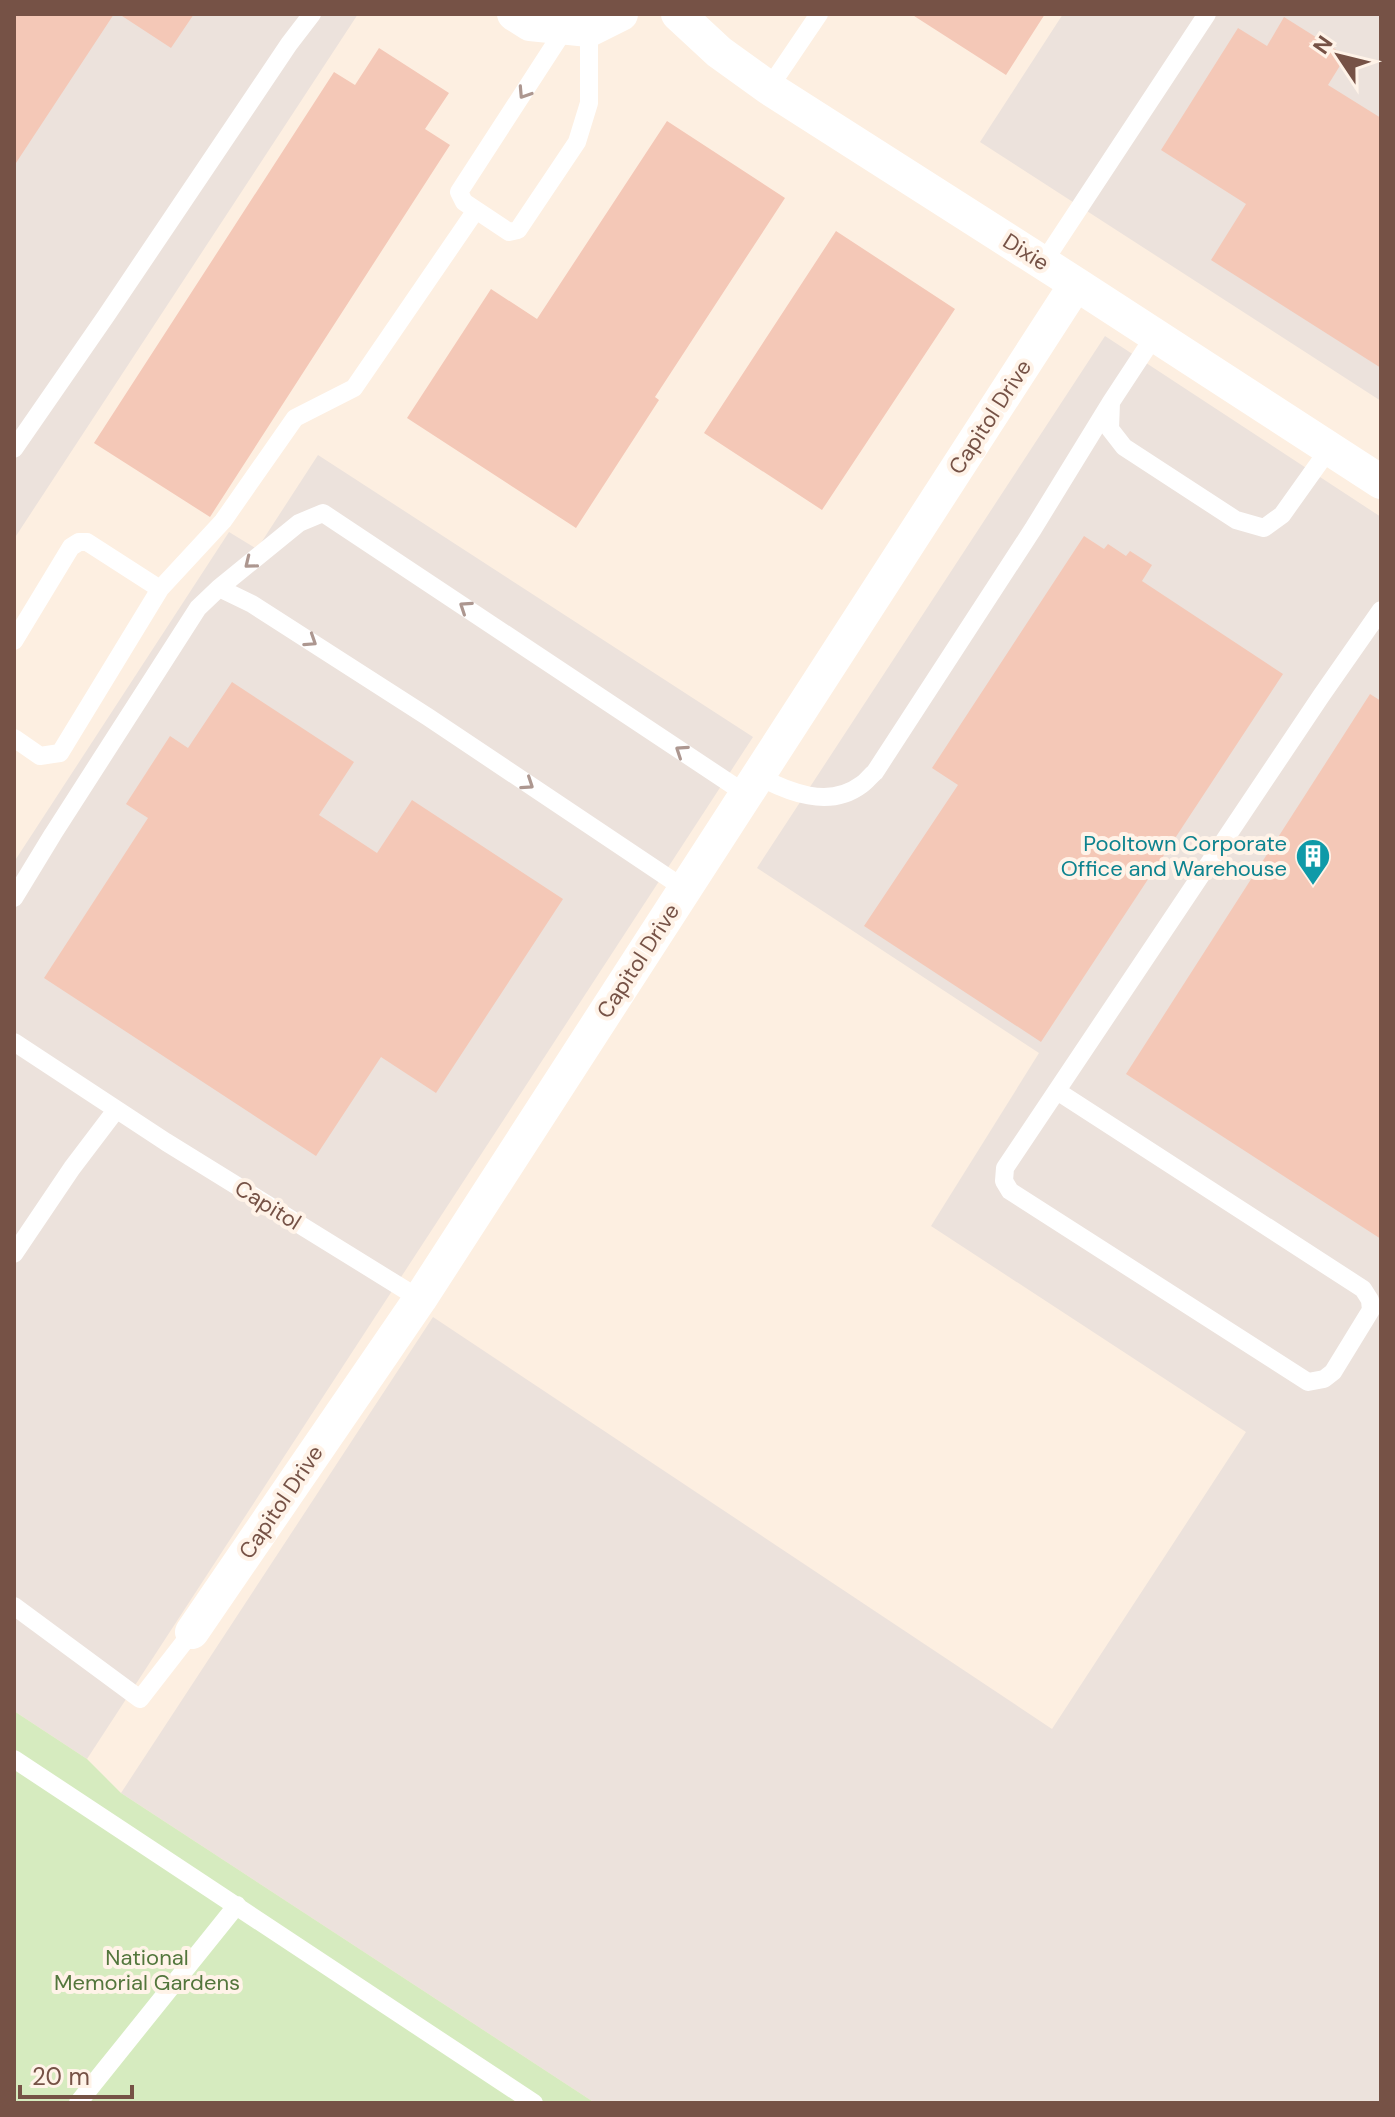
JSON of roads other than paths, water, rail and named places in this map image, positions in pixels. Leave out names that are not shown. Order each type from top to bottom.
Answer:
[{"type":"street","points":[[514,14],[530,24],[578,28],[621,14]]},
{"type":"street","name":"Dixie","points":[[678,14],[719,52],[769,88],[1381,482]]},
{"type":"street","name":"Capitol Drive","points":[[192,1632],[420,1299],[1076,284]]},
{"type":"lane","points":[[14,449],[281,55],[312,14]]},
{"type":"lane","points":[[769,88],[819,14]]},
{"type":"lane","points":[[1043,263],[1207,14]]},
{"type":"lane","points":[[578,28],[589,103],[577,142],[518,230],[509,232],[464,202],[459,192],[578,28]]},
{"type":"lane","points":[[14,738],[40,756],[60,753],[160,589],[223,521],[295,418],[354,388],[476,210]]},
{"type":"lane","points":[[14,898],[198,608],[299,523],[323,513],[752,785],[819,797],[843,794],[860,786],[875,772],[1155,335]]},
{"type":"lane","points":[[1111,402],[1110,429],[1124,447],[1236,520],[1264,528],[1282,515],[1329,449]]},
{"type":"lane","points":[[14,641],[71,547],[79,542],[87,542],[160,589]]},
{"type":"lane","points":[[219,588],[252,604],[428,717],[685,889]]},
{"type":"lane","points":[[1057,1091],[1363,1289],[1370,1300],[1371,1310],[1333,1372],[1324,1379],[1308,1382],[1010,1191],[1004,1181],[1005,1168],[1381,610]]},
{"type":"lane","name":"Capitol","points":[[14,1042],[116,1110],[420,1299]]},
{"type":"lane","points":[[14,1254],[116,1110]]},
{"type":"lane","points":[[14,1606],[140,1699],[192,1632]]},
{"type":"lane","points":[[14,1759],[534,2103]]},
{"type":"lane","points":[[78,2103],[237,1905]]},
{"type":"place","name":"Pooltown Corporate Office and Warehouse","points":[[1313,887]]},
{"type":"park label","name":"National Memorial Gardens","points":[[147,1970]]}]
